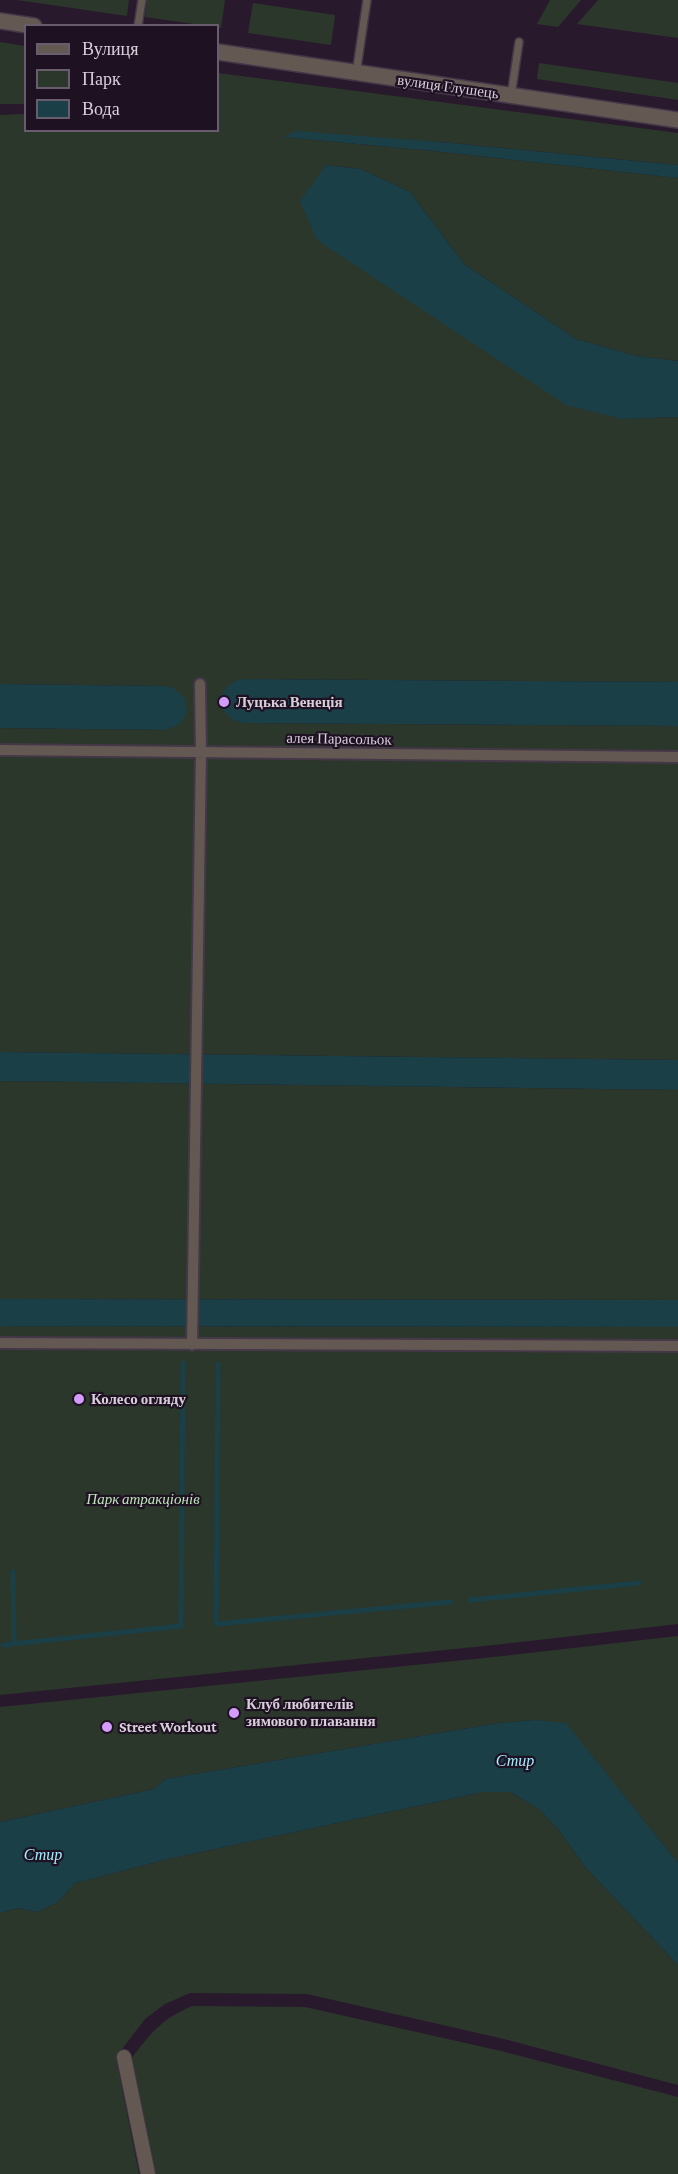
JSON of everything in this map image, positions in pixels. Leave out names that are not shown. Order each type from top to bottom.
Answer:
[{"type":"street","points":[[0,21],[24,25]]},
{"type":"street","name":"вулиця Глушець","points":[[219,52],[678,120]]},
{"type":"street","points":[[192,1345],[201,752],[200,684]]},
{"type":"street","name":"алея Парасольок","points":[[0,750],[678,757]]},
{"type":"street","points":[[0,1343],[678,1346]]},
{"type":"street","points":[[124,2057],[148,2174]]},
{"type":"lane","points":[[138,24],[142,0]]},
{"type":"lane","points":[[356,74],[367,0]]},
{"type":"lane","points":[[511,96],[519,42]]},
{"type":"green space","points":[[17,0],[129,0],[127,16]]},
{"type":"green space","points":[[147,0],[225,0],[221,28],[219,24],[194,24],[145,17]]},
{"type":"green space","points":[[550,0],[581,0],[558,27],[537,24]]},
{"type":"green space","points":[[598,0],[678,0],[678,38],[577,24]]},
{"type":"green space","points":[[253,3],[335,15],[331,45],[248,33]]},
{"type":"green space","points":[[0,42],[24,46],[24,104],[0,104]]},
{"type":"green space","points":[[539,63],[678,83],[678,100],[537,79]]},
{"type":"green space","points":[[219,73],[678,133],[678,165],[440,142],[284,137],[678,178],[678,361],[637,356],[576,339],[464,264],[410,192],[361,169],[326,165],[622,419],[678,417],[678,682],[243,679],[221,697],[221,704],[243,723],[678,726],[678,1060],[0,1052],[0,728],[165,730],[166,686],[0,684],[0,115],[24,114],[24,132],[219,132]]},
{"type":"green space","points":[[0,1081],[678,1090],[678,1300],[0,1299]]},
{"type":"green space","name":"Парк атракціонів","points":[[0,1326],[678,1327],[678,1624],[0,1695]]},
{"type":"green space","points":[[678,1636],[678,1863],[566,1724],[534,1720],[499,1723],[165,1779],[154,1789],[0,1822],[0,1707]]},
{"type":"green space","points":[[483,1792],[510,1792],[539,1809],[558,1829],[586,1868],[678,1965],[678,2085],[504,2039],[307,1994],[190,1993],[165,2004],[145,2019],[119,2053],[117,2062],[139,2174],[0,2174],[0,1913],[18,1908],[37,1912],[58,1902],[75,1883],[168,1859]]},
{"type":"green space","points":[[192,2006],[305,2007],[501,2051],[678,2097],[678,2174],[155,2174],[131,2059],[157,2028],[172,2016]]},
{"type":"water","points":[[296,131],[440,142],[678,165],[678,178],[283,137]]},
{"type":"water","points":[[326,165],[361,169],[410,192],[464,264],[576,339],[637,356],[678,361],[678,417],[622,419],[566,405],[317,240],[300,201]]},
{"type":"water","points":[[243,679],[678,682],[678,726],[243,723],[233,720],[227,714],[221,701],[227,687]]},
{"type":"water","points":[[0,684],[166,686],[173,688],[184,697],[187,712],[179,725],[165,730],[0,728]]},
{"type":"water","points":[[0,1052],[678,1060],[678,1090],[0,1081]]},
{"type":"water","points":[[0,1299],[678,1300],[678,1327],[0,1326]]},
{"type":"water","name":"Стир","points":[[534,1720],[566,1723],[678,1863],[678,1965],[586,1868],[558,1829],[539,1809],[510,1792],[483,1792],[168,1859],[75,1883],[58,1902],[37,1912],[18,1908],[0,1913],[0,1822],[154,1789],[165,1779],[499,1723]]},
{"type":"waterway","points":[[3,1645],[181,1626],[183,1363]]},
{"type":"waterway","points":[[218,1364],[216,1624],[451,1602]]},
{"type":"waterway","points":[[13,1572],[14,1644]]},
{"type":"waterway","points":[[470,1600],[639,1583]]},
{"type":"place","name":"Луцька Венеція","points":[[224,702]]},
{"type":"place","name":"Колесо огляду","points":[[79,1399]]},
{"type":"place","name":"Клуб любителів зимового плавання","points":[[234,1713]]},
{"type":"place","name":"Street Workout","points":[[107,1727]]}]
